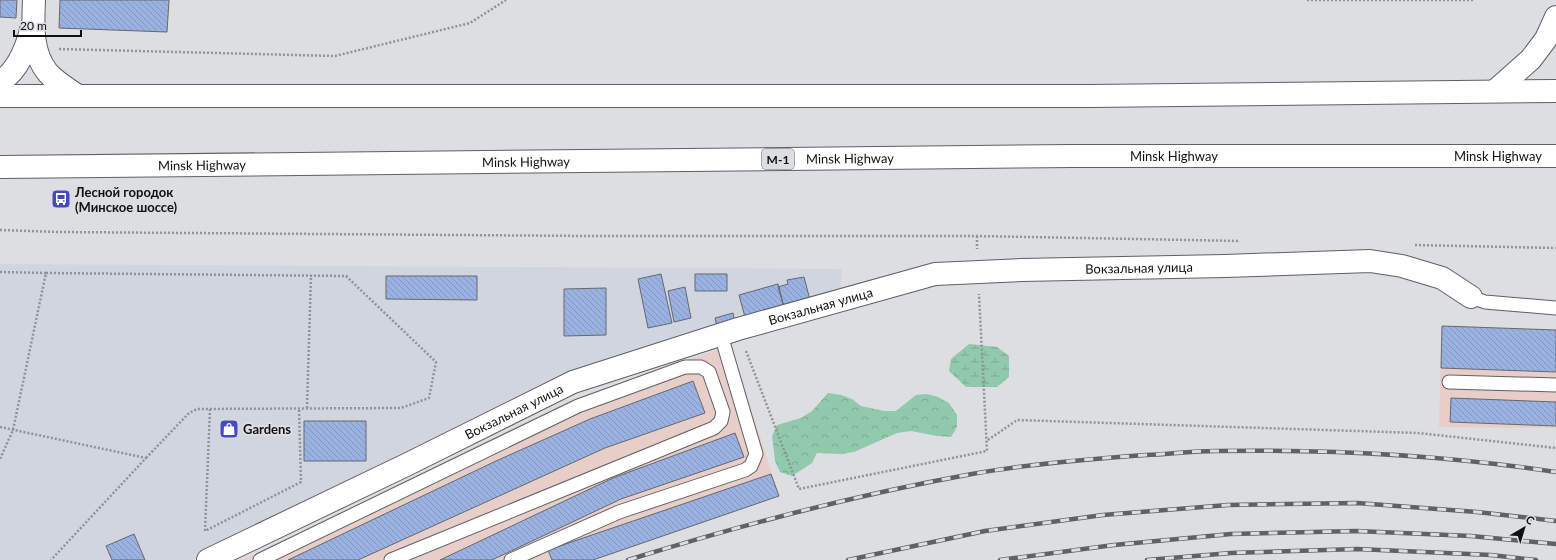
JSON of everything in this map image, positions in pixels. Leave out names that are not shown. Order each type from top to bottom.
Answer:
[{"type":"main road","points":[[0,82],[14,70],[26,48],[32,25],[34,0]]},
{"type":"main road","points":[[1495,91],[1531,59],[1546,39],[1556,17]]},
{"type":"main road","points":[[32,25],[36,48],[42,64],[48,73],[78,96]]},
{"type":"main road","points":[[0,96],[1090,96],[1556,91]]},
{"type":"main road","name":"Minsk Highway","points":[[0,167],[1057,156],[1556,156]]},
{"type":"main road","name":"Вокзальная улица","points":[[208,560],[406,465],[573,382],[730,332],[935,274],[1021,270],[1225,266],[1370,261],[1402,266],[1442,278],[1472,297]]},
{"type":"lane","points":[[1472,297],[1485,302],[1556,308]]},
{"type":"lane","points":[[511,560],[619,512],[746,470],[751,466],[756,454],[730,332]]},
{"type":"lane","points":[[260,560],[578,406],[685,367],[702,366],[709,372],[723,412],[721,421],[714,428],[391,560]]},
{"type":"lane","points":[[1449,382],[1556,385]]},
{"type":"path","points":[[36,48],[335,56],[470,23],[506,0]]},
{"type":"path","points":[[1307,0],[1475,0]]},
{"type":"path","points":[[0,230],[66,232],[588,236],[977,236],[1247,241]]},
{"type":"path","points":[[1413,245],[1556,248]]},
{"type":"path","points":[[0,272],[346,276],[436,362],[429,398],[401,408],[197,408],[189,413],[51,560]]},
{"type":"path","points":[[730,332],[799,489],[987,451],[988,440],[978,272]]},
{"type":"path","points":[[0,459],[13,430],[46,273]]},
{"type":"path","points":[[306,408],[311,275]]},
{"type":"path","points":[[210,409],[205,531],[301,482],[299,408]]},
{"type":"path","points":[[988,440],[1017,420],[1418,433],[1556,448]]},
{"type":"path","points":[[0,427],[146,458]]},
{"type":"shaded area","name":"Gardens","points":[[0,264],[842,269],[840,292],[560,378],[357,481],[192,560],[0,560]]},
{"type":"shaded area","points":[[1442,326],[1556,330],[1556,428],[1439,427]]},
{"type":"shaded area","points":[[731,345],[779,496],[593,560],[242,560],[573,399]]},
{"type":"green space","points":[[969,344],[997,347],[1009,356],[1009,377],[997,387],[966,387],[949,371],[951,359]]},
{"type":"green space","points":[[828,393],[841,395],[852,399],[861,406],[884,411],[896,411],[916,395],[927,394],[938,397],[949,403],[957,415],[957,427],[951,437],[911,431],[897,433],[854,452],[841,454],[817,453],[812,463],[792,476],[780,472],[775,461],[772,436],[777,425],[801,418],[812,411]]},
{"type":"building","points":[[0,0],[17,0],[16,18],[0,17]]},
{"type":"building","points":[[60,0],[169,0],[167,32],[59,28]]},
{"type":"building","points":[[661,274],[672,323],[648,328],[638,279]]},
{"type":"building","points":[[695,274],[727,274],[727,291],[695,291]]},
{"type":"building","points":[[386,276],[477,276],[477,300],[386,299]]},
{"type":"building","points":[[804,277],[810,300],[784,307],[778,287],[788,284],[787,280]]},
{"type":"building","points":[[778,284],[784,307],[745,317],[739,295]]},
{"type":"building","points":[[685,287],[691,318],[674,322],[668,291]]},
{"type":"building","points":[[606,288],[606,335],[564,336],[564,289]]},
{"type":"building","points":[[733,313],[735,322],[717,327],[715,318]]},
{"type":"building","points":[[1442,326],[1556,330],[1556,372],[1441,368]]},
{"type":"building","points":[[693,381],[705,413],[605,448],[358,560],[288,560],[496,461],[590,419]]},
{"type":"building","points":[[1451,398],[1556,402],[1556,426],[1450,422]]},
{"type":"building","points":[[304,421],[366,421],[366,461],[304,461]]},
{"type":"building","points":[[735,433],[744,457],[621,499],[492,560],[440,560],[613,478]]},
{"type":"building","points":[[771,474],[779,496],[593,560],[552,560],[548,550]]},
{"type":"building","points":[[134,534],[145,560],[112,560],[106,546]]},
{"type":"railway","points":[[628,560],[756,523],[885,491],[993,470],[1080,460],[1199,451],[1344,452],[1472,461],[1556,472]]},
{"type":"railway","points":[[848,560],[985,531],[1103,515],[1228,505],[1357,503],[1477,512],[1556,521]]},
{"type":"railway","points":[[1000,560],[1114,545],[1231,534],[1356,531],[1471,536],[1556,544]]},
{"type":"railway","points":[[1147,560],[1231,553],[1357,549],[1491,555],[1536,560]]},
{"type":"place","name":"Лесной городок (Минское шоссе)","points":[[61,199]]},
{"type":"place","name":"Gardens","points":[[229,429]]}]
